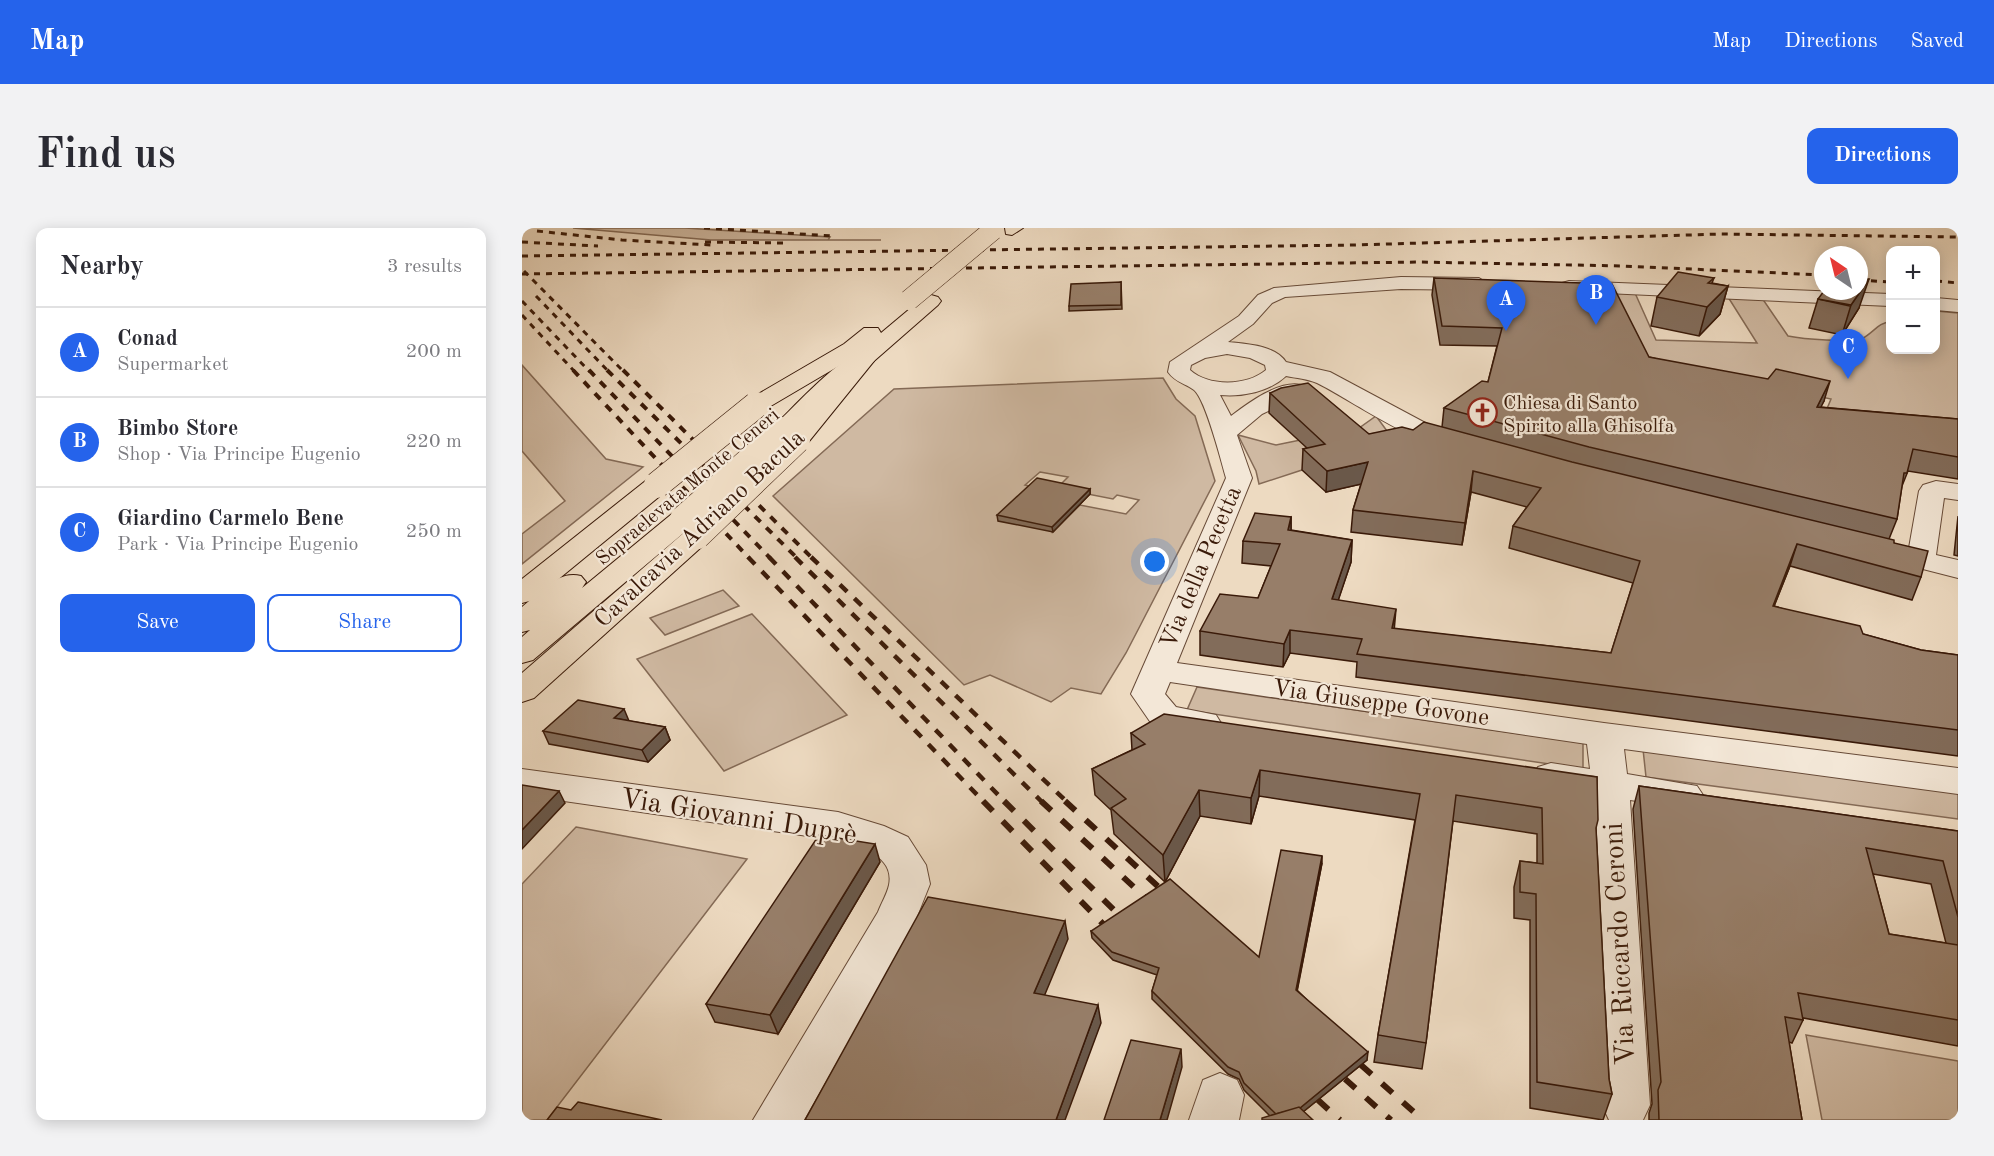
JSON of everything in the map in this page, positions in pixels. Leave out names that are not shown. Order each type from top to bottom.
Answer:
[{"type":"main road","name":"Cavalcavia Adriano Bacula","points":[[859,353],[909,300],[1004,229]]},
{"type":"main road","name":"Cavalcavia Adriano Bacula","points":[[522,653],[577,606],[676,510],[777,423],[859,353],[931,301],[1004,229]]},
{"type":"main road","name":"Sopraelevata Monte Ceneri","points":[[522,623],[676,510],[859,353]]},
{"type":"main road","name":"Cavalcavia Adriano Bacula","points":[[522,594],[676,510]]},
{"type":"main road","name":"Cavalcavia Adriano Bacula","points":[[522,690],[676,510]]},
{"type":"street","points":[[1199,352],[1246,320],[1267,298],[1290,290],[1410,282],[1502,285]]},
{"type":"street","points":[[1549,286],[1886,300]]},
{"type":"street","points":[[1940,304],[1958,306]]},
{"type":"street","points":[[1244,349],[1239,340],[1246,320]]},
{"type":"street","points":[[1199,352],[1244,349],[1268,357],[1277,367],[1322,377],[1422,431],[1480,450]]},
{"type":"street","name":"Via della Pecetta","points":[[1199,352],[1184,360],[1179,369],[1186,379],[1203,386],[1221,422],[1237,467],[1237,488],[1156,670],[1148,694],[1155,710],[1165,718],[1238,728]]},
{"type":"street","points":[[1203,386],[1234,388],[1266,381],[1275,374],[1277,367]]},
{"type":"street","points":[[1221,422],[1322,377]]},
{"type":"street","points":[[1221,422],[1234,388]]},
{"type":"street","points":[[1921,560],[1932,491],[1935,489],[1958,492]]},
{"type":"street","points":[[1852,543],[1958,569]]},
{"type":"street","name":"Via Giuseppe Govone","points":[[1156,670],[1605,735],[1958,781]]},
{"type":"street","points":[[1605,735],[1610,784]]},
{"type":"street","points":[[1517,770],[1714,799]]},
{"type":"street","name":"Via Giovanni Duprè","points":[[522,782],[838,826],[894,847],[906,865],[910,884],[897,917],[778,1120]]},
{"type":"street","name":"Via Riccardo Ceroni","points":[[1610,784],[1626,1105]]},
{"type":"shaded area","points":[[573,228],[685,228],[830,237],[828,240],[711,240]]},
{"type":"shaded area","points":[[1616,293],[1635,293],[1656,340],[1757,343],[1728,297],[1762,298],[1788,336],[1826,340],[1857,339],[1867,336],[1886,323],[1886,354],[1940,354],[1940,311],[1958,313],[1958,435],[1821,423],[1831,399],[1644,359]]},
{"type":"shaded area","points":[[522,365],[606,459],[643,467],[522,564],[522,534],[565,501],[522,451]]},
{"type":"shaded area","points":[[1163,378],[1176,399],[1195,416],[1215,481],[1126,653],[1101,694],[1071,688],[1051,702],[990,675],[964,685],[773,496],[894,389]],"holes":[[[1040,472],[1068,477],[1057,488],[1113,499],[1117,495],[1139,500],[1126,514],[1080,505],[1052,532],[1048,490],[1025,485]]]},
{"type":"shaded area","points":[[1376,416],[1387,431],[1302,470],[1259,484],[1256,471],[1238,435],[1276,445],[1359,428]]},
{"type":"shaded area","points":[[723,590],[739,606],[665,635],[650,618]]},
{"type":"shaded area","points":[[752,614],[847,715],[724,771],[637,659]]},
{"type":"shaded area","points":[[1197,687],[1583,743],[1583,769],[1187,710]]},
{"type":"shaded area","points":[[1643,749],[1958,790],[1958,819],[1646,777]]},
{"type":"shaded area","points":[[576,827],[747,859],[547,1120],[522,1120],[522,884]]},
{"type":"shaded area","points":[[1806,1035],[1958,1061],[1958,1120],[1822,1120]]},
{"type":"building","points":[[1678,272],[1714,278],[1708,283],[1728,286],[1707,307],[1657,297]]},
{"type":"building","points":[[1434,278],[1612,284],[1649,357],[1768,379],[1776,369],[1830,381],[1817,407],[1958,419],[1958,457],[1913,449],[1907,473],[1904,473],[1897,519],[1589,447],[1444,408],[1482,381],[1488,382],[1502,328],[1442,326]]},
{"type":"building","points":[[1121,282],[1121,305],[1069,306],[1071,284]]},
{"type":"building","points":[[1824,300],[1854,300],[1851,305]]},
{"type":"building","points":[[1308,383],[1369,434],[1402,427],[1413,430],[1424,422],[1572,462],[1894,540],[1894,543],[1928,551],[1921,577],[1797,544],[1773,606],[1860,626],[1863,634],[1921,650],[1958,655],[1958,730],[1357,654],[1362,639],[1290,630],[1284,644],[1200,631],[1220,594],[1258,598],[1280,544],[1243,541],[1255,513],[1291,517],[1288,530],[1352,540],[1332,599],[1396,609],[1392,628],[1611,653],[1640,561],[1513,526],[1541,488],[1473,471],[1465,523],[1353,510],[1368,462],[1327,471],[1303,449],[1325,444],[1270,393],[1281,388]]},
{"type":"building","points":[[1037,478],[1090,489],[1052,527],[997,515]]},
{"type":"building","points":[[578,700],[624,709],[614,718],[665,727],[642,750],[543,731]]},
{"type":"building","points":[[1164,714],[1597,777],[1598,820],[1596,828],[1609,1079],[1612,1094],[1537,1082],[1536,894],[1520,892],[1520,861],[1543,864],[1542,808],[1456,795],[1426,1043],[1378,1035],[1420,794],[1260,770],[1251,798],[1199,790],[1163,855],[1111,808],[1126,799],[1092,769],[1145,744],[1131,733]]},
{"type":"building","points":[[522,785],[559,791],[522,830]]},
{"type":"building","points":[[1639,786],[1958,831],[1958,917],[1943,861],[1866,848],[1889,934],[1958,945],[1958,1020],[1798,993],[1803,1020],[1785,1017],[1802,1120],[1659,1120],[1658,1090],[1661,1082]]},
{"type":"building","points":[[819,835],[875,844],[770,1015],[706,1004]]},
{"type":"building","points":[[1281,850],[1322,856],[1296,990],[1368,1052],[1300,1108],[1276,1114],[1244,1083],[1239,1072],[1228,1067],[1152,991],[1159,968],[1112,952],[1091,931],[1170,879],[1259,957]]},
{"type":"building","points":[[928,897],[1065,921],[1034,993],[1098,1005],[1056,1120],[805,1120]]},
{"type":"building","points":[[1131,1040],[1181,1049],[1160,1120],[1104,1120]]},
{"type":"building","points":[[578,1102],[662,1120],[547,1120],[557,1107],[571,1110]]},
{"type":"building","points":[[1299,1107],[1313,1120],[1262,1120],[1262,1118]]},
{"type":"railway","points":[[704,228],[832,236]]},
{"type":"railway","points":[[537,231],[622,240],[712,245]]},
{"type":"railway","points":[[522,256],[1355,245],[1721,234],[1958,237]]},
{"type":"railway","points":[[522,242],[598,246]]},
{"type":"railway","points":[[705,242],[783,243]]},
{"type":"railway","points":[[527,274],[1420,262],[1623,266],[1814,275]]},
{"type":"railway","points":[[524,271],[527,274]]},
{"type":"railway","points":[[522,274],[527,274]]},
{"type":"railway","points":[[527,274],[624,372]]},
{"type":"railway","points":[[1868,281],[1886,282]]},
{"type":"railway","points":[[1940,281],[1958,283]]},
{"type":"railway","points":[[536,296],[609,372]]},
{"type":"railway","points":[[522,301],[590,372]]},
{"type":"railway","points":[[522,315],[575,372]]},
{"type":"railway","points":[[573,370],[749,558]]},
{"type":"railway","points":[[589,370],[770,558]]},
{"type":"railway","points":[[623,370],[812,558]]},
{"type":"railway","points":[[609,372],[797,558]]},
{"type":"railway","points":[[748,557],[984,802]]},
{"type":"railway","points":[[769,557],[1005,802]]},
{"type":"railway","points":[[795,557],[1042,802]]},
{"type":"railway","points":[[811,557],[1067,802]]},
{"type":"railway","points":[[983,801],[1107,928]]},
{"type":"railway","points":[[1041,801],[1149,901]]},
{"type":"railway","points":[[1065,801],[1163,891]]},
{"type":"railway","points":[[1005,802],[1122,918]]},
{"type":"railway","points":[[1361,1065],[1423,1120]]},
{"type":"railway","points":[[1345,1079],[1391,1120]]},
{"type":"railway","points":[[1318,1100],[1340,1120]]},
{"type":"place","name":"Bimbo Store","points":[[1596,325]]},
{"type":"place","name":"Conad","points":[[1506,331]]},
{"type":"place","name":"Giardino Carmelo Bene","points":[[1848,379]]},
{"type":"place","name":"Chiesa di Santo Spirito alla Ghisolfa","points":[[1482,413]]}]
